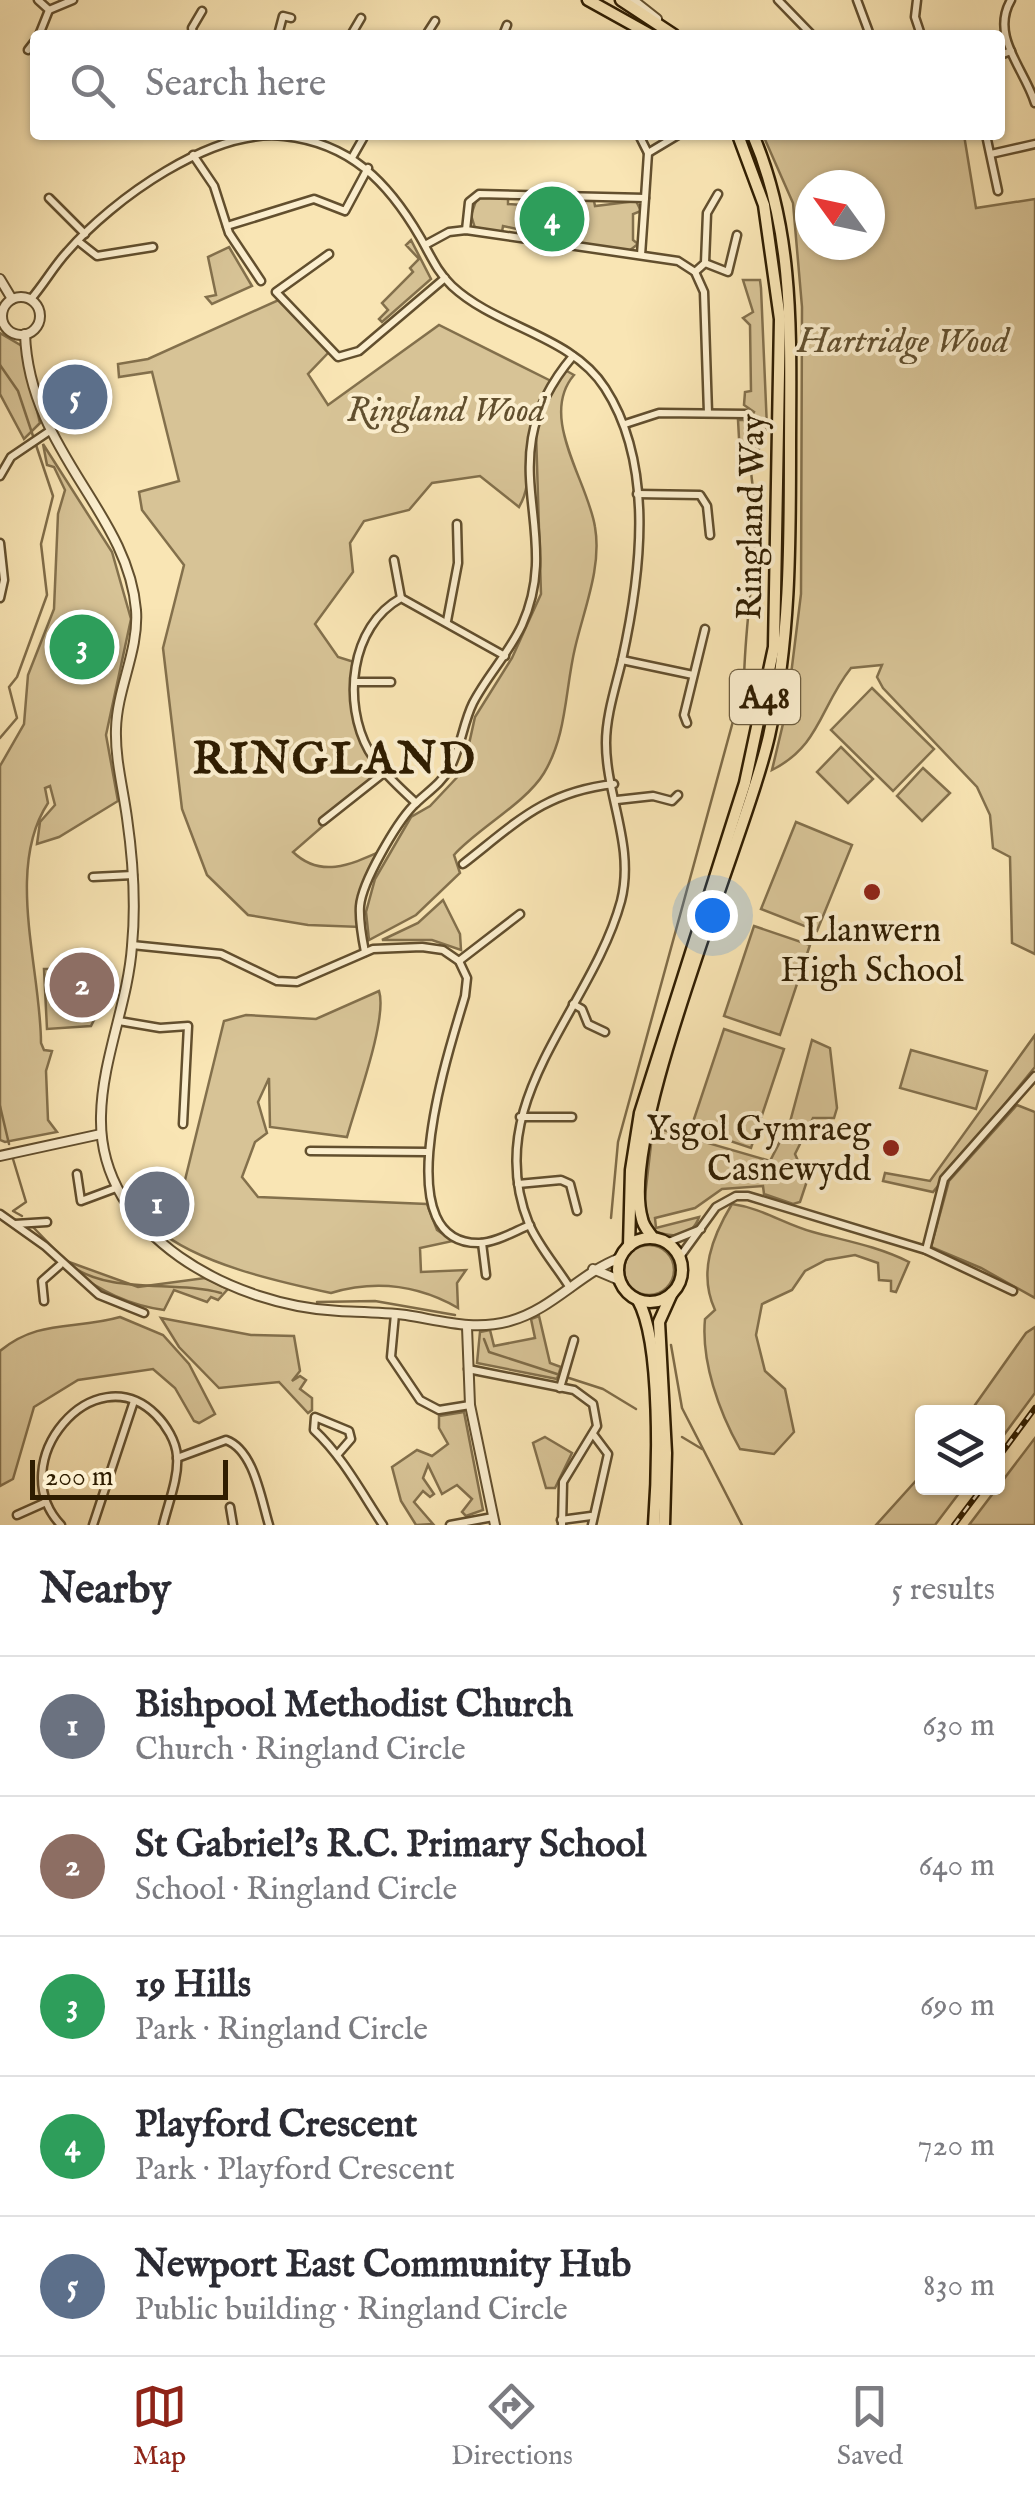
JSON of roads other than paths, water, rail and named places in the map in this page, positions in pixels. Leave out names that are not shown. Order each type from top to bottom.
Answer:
[{"type":"main road","points":[[588,0],[643,30]]},
{"type":"main road","points":[[621,0],[666,30]]},
{"type":"main road","name":"Ringland Way","points":[[629,1246],[631,1170],[640,1113],[745,783],[774,647],[780,510],[780,319],[764,205],[740,140]]},
{"type":"main road","name":"Ringland Way","points":[[653,1238],[642,1221],[640,1206],[649,1116],[768,737],[788,608],[790,313],[778,204],[755,140]]},
{"type":"main road","points":[[654,1525],[656,1455],[649,1335],[638,1300],[619,1280],[620,1258],[629,1246],[653,1238],[666,1242],[679,1258],[681,1277],[659,1322],[666,1453],[664,1525]]},
{"type":"main road","points":[[638,1300],[656,1302],[672,1293]]},
{"type":"street","points":[[38,0],[50,10]]},
{"type":"street","points":[[41,30],[50,10],[72,0]]},
{"type":"street","points":[[634,0],[668,30]]},
{"type":"street","points":[[778,0],[807,30]]},
{"type":"street","points":[[858,0],[868,30]]},
{"type":"street","points":[[917,0],[915,17],[919,30]]},
{"type":"street","points":[[1004,30],[1012,0]]},
{"type":"street","points":[[192,30],[202,11]]},
{"type":"street","points":[[279,30],[282,16],[291,18]]},
{"type":"street","points":[[355,30],[361,18]]},
{"type":"street","points":[[429,30],[435,20]]},
{"type":"street","points":[[505,30],[507,24]]},
{"type":"street","points":[[1005,33],[1035,103]]},
{"type":"street","points":[[1005,53],[1011,51]]},
{"type":"street","points":[[32,299],[85,234],[193,155],[233,140]]},
{"type":"street","points":[[305,140],[353,156],[368,168],[406,212],[444,278],[477,308],[573,356],[603,384],[626,424],[637,494],[632,606],[606,740],[624,855],[621,900],[520,1117],[516,1145],[518,1184],[530,1225],[570,1288]]},
{"type":"street","points":[[353,156],[362,140]]},
{"type":"street","points":[[641,255],[648,152],[642,140]]},
{"type":"street","points":[[648,152],[669,140]]},
{"type":"street","points":[[987,140],[998,191]]},
{"type":"street","points":[[991,154],[1035,144]]},
{"type":"street","points":[[193,155],[214,186],[227,226],[261,280]]},
{"type":"street","points":[[227,226],[314,199],[345,211],[368,168]]},
{"type":"street","points":[[466,230],[469,202],[478,194],[645,198]]},
{"type":"street","points":[[695,272],[705,263],[707,214],[718,194]]},
{"type":"street","points":[[48,198],[85,234]]},
{"type":"street","points":[[425,245],[450,232],[466,230],[641,255],[678,262],[695,272],[704,292],[708,413]]},
{"type":"street","points":[[705,263],[728,272],[738,235]]},
{"type":"street","points":[[78,241],[97,256],[152,247]]},
{"type":"street","points":[[329,254],[276,289],[319,341],[338,357],[358,351],[444,278]]},
{"type":"street","points":[[0,279],[12,299]]},
{"type":"street","points":[[12,299],[32,299]]},
{"type":"street","points":[[12,299],[3,310],[2,325],[16,334],[26,334],[36,328],[41,316],[32,299]]},
{"type":"street","points":[[26,334],[29,372],[48,432],[110,534],[129,576],[136,609],[136,634],[116,727],[133,876],[132,946],[103,1096],[101,1134],[116,1188],[140,1222],[177,1254],[276,1304],[395,1314],[467,1326],[511,1320],[552,1302],[593,1269],[620,1258]]},
{"type":"street","points":[[364,952],[360,903],[396,825],[437,788],[452,764],[472,704],[524,622],[532,591],[526,458],[532,428],[556,376],[573,356]]},
{"type":"street","points":[[626,424],[659,414],[747,414]]},
{"type":"street","points":[[0,476],[11,457],[48,432]]},
{"type":"street","points":[[637,494],[700,495],[708,506],[710,534]]},
{"type":"street","points":[[447,622],[458,563],[457,524]]},
{"type":"street","points":[[0,543],[4,580],[0,598]]},
{"type":"street","points":[[394,560],[402,598]]},
{"type":"street","points":[[402,598],[505,656]]},
{"type":"street","points":[[402,598],[388,605],[362,644],[355,682],[356,722],[384,772],[416,803]]},
{"type":"street","points":[[687,723],[684,716],[705,629]]},
{"type":"street","points":[[622,660],[693,674]]},
{"type":"street","points":[[355,682],[391,682]]},
{"type":"street","points":[[323,821],[384,772]]},
{"type":"street","points":[[464,864],[536,806],[582,788],[614,784]]},
{"type":"street","points":[[617,800],[653,796],[672,801],[678,794]]},
{"type":"street","points":[[93,877],[133,876]]},
{"type":"street","points":[[459,961],[520,914]]},
{"type":"street","points":[[132,946],[221,954],[277,981],[297,982],[364,952],[395,944],[443,950],[459,961],[466,978],[465,996],[432,1114],[428,1152],[431,1195],[439,1220],[458,1237],[482,1244],[530,1225]]},
{"type":"street","points":[[572,1004],[582,1009],[588,1024],[605,1032]]},
{"type":"street","points":[[118,1021],[160,1028],[188,1026],[182,1124]]},
{"type":"street","points":[[926,1250],[944,1179],[1035,1076]]},
{"type":"street","points":[[520,1117],[572,1116]]},
{"type":"street","points":[[0,1156],[101,1134]]},
{"type":"street","points":[[310,1151],[428,1152]]},
{"type":"street","points":[[78,1174],[82,1200],[116,1188]]},
{"type":"street","points":[[518,1184],[561,1180],[570,1184],[578,1211]]},
{"type":"street","points":[[679,1258],[726,1200],[748,1196],[926,1250],[1013,1292]]},
{"type":"street","points":[[0,1214],[116,1305],[144,1313]]},
{"type":"street","points":[[14,1224],[46,1222]]},
{"type":"street","points":[[666,1242],[684,1239],[703,1228]]},
{"type":"street","points":[[482,1244],[486,1275]]},
{"type":"street","points":[[44,1301],[42,1282],[60,1264]]},
{"type":"street","points":[[593,1269],[619,1280]]},
{"type":"street","points":[[395,1314],[390,1357],[420,1400],[438,1410],[470,1405]]},
{"type":"street","points":[[450,1525],[494,1521],[470,1405],[467,1326]]},
{"type":"street","points":[[560,1388],[574,1340]]},
{"type":"street","points":[[468,1369],[578,1392],[593,1404],[598,1422],[563,1482],[561,1523],[592,1520],[608,1454],[593,1434]]},
{"type":"street","points":[[61,1525],[44,1503],[42,1469],[67,1418],[94,1401],[134,1401],[159,1418],[177,1458],[163,1525]]},
{"type":"street","points":[[93,1525],[134,1401]]},
{"type":"street","points":[[338,1454],[351,1439],[349,1431],[315,1416],[314,1430],[338,1454],[383,1525]]},
{"type":"street","points":[[177,1458],[226,1440],[236,1444],[247,1460],[269,1525]]},
{"type":"street","points":[[16,1514],[44,1503]]},
{"type":"street","points":[[230,1508],[233,1525]]},
{"type":"waterway","points":[[0,365],[18,391],[53,496],[41,544],[47,595],[17,677],[9,687],[17,718],[0,738]]},
{"type":"waterway","points":[[611,1218],[618,1142],[744,681],[755,526],[751,472]]},
{"type":"waterway","points":[[0,1106],[9,1144]]},
{"type":"waterway","points":[[13,1159],[26,1202],[13,1211],[22,1216]]},
{"type":"waterway","points":[[32,1226],[61,1256]]},
{"type":"waterway","points":[[70,1265],[86,1274],[123,1284],[221,1293]]},
{"type":"waterway","points":[[317,1302],[375,1301],[455,1315]]},
{"type":"waterway","points":[[484,1339],[489,1352],[557,1374]]},
{"type":"waterway","points":[[671,1345],[682,1408],[742,1525]]},
{"type":"waterway","points":[[569,1378],[603,1389],[636,1409]]},
{"type":"waterway","points":[[682,1437],[702,1449]]},
{"type":"railway","points":[[1005,1449],[1035,1408]]},
{"type":"railway","points":[[954,1525],[977,1495]]},
{"type":"place","name":"Playford Crescent","points":[[552,219]]},
{"type":"place","name":"Newport East Community Hub","points":[[75,397]]},
{"type":"place","name":"19 Hills","points":[[82,647]]},
{"type":"place","name":"Llanwern High School","points":[[872,892]]},
{"type":"place","name":"St Gabriel's R.C. Primary School","points":[[82,985]]},
{"type":"place","name":"Ysgol Gymraeg Casnewydd","points":[[891,1148]]},
{"type":"place","name":"Bishpool Methodist Church","points":[[157,1204]]},
{"type":"district","name":"RINGLAND","points":[[335,757]]},
{"type":"park label","name":"Hartridge Wood","points":[[903,340]]},
{"type":"park label","name":"Ringland Wood","points":[[446,409]]}]
